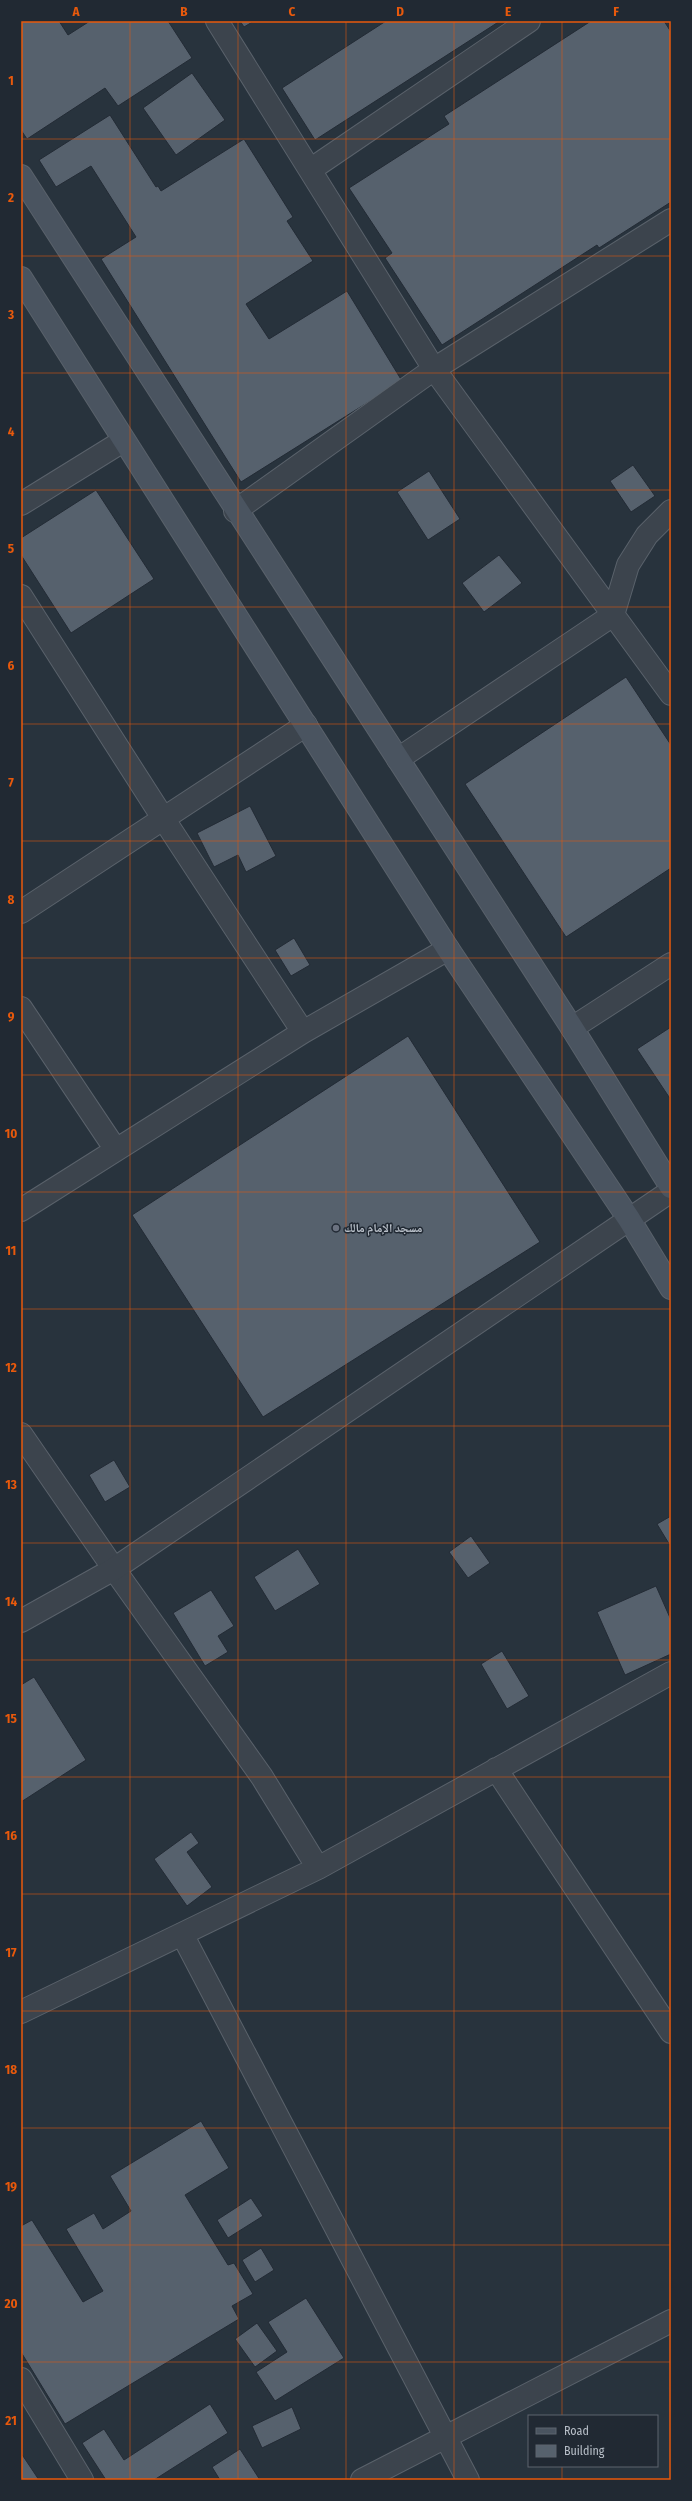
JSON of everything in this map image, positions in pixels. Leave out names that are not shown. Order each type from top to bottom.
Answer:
[{"type":"main road","points":[[22,178],[572,1028],[671,1187]]},
{"type":"main road","points":[[21,278],[123,441],[448,949],[629,1219],[671,1288]]},
{"type":"street","points":[[217,21],[434,368],[580,566],[613,615],[671,694]]},
{"type":"street","points":[[310,170],[529,21]]},
{"type":"street","points":[[236,510],[434,368],[671,220]]},
{"type":"street","points":[[21,504],[123,441]]},
{"type":"street","points":[[398,759],[613,615],[628,565],[647,535],[671,511]]},
{"type":"street","points":[[21,596],[163,818],[304,1032]]},
{"type":"street","points":[[21,912],[306,725]]},
{"type":"street","points":[[21,1210],[304,1032],[448,949]]},
{"type":"street","points":[[572,1028],[671,964]]},
{"type":"street","points":[[21,1008],[116,1150]]},
{"type":"street","points":[[21,1621],[114,1569],[671,1191]]},
{"type":"street","points":[[21,1434],[114,1569],[262,1777],[318,1868]]},
{"type":"street","points":[[21,2012],[318,1868],[671,1673]]},
{"type":"street","points":[[496,1769],[671,2032]]},
{"type":"street","points":[[182,1934],[444,2438],[468,2480]]},
{"type":"street","points":[[362,2480],[671,2321]]},
{"type":"street","points":[[21,2379],[82,2480]]},
{"type":"building","points":[[21,21],[59,21],[68,35],[90,21],[168,21],[192,58],[118,106],[105,88],[27,139],[21,130]]},
{"type":"building","points":[[240,21],[254,21],[244,27]]},
{"type":"building","points":[[386,21],[500,21],[315,140],[282,88]]},
{"type":"building","points":[[591,21],[664,21],[671,32],[671,202],[599,248],[597,245],[442,345],[385,258],[392,253],[349,188],[449,124],[444,116]]},
{"type":"building","points":[[192,73],[225,120],[176,155],[143,108]]},
{"type":"building","points":[[110,115],[156,187],[158,186],[161,191],[244,139],[293,217],[287,221],[313,261],[246,304],[269,339],[347,291],[402,381],[241,482],[101,259],[136,237],[91,166],[56,187],[39,160]]},
{"type":"building","points":[[633,465],[655,496],[631,512],[610,481]]},
{"type":"building","points":[[429,471],[460,519],[428,540],[397,492]]},
{"type":"building","points":[[96,490],[154,579],[71,633],[21,555],[21,538]]},
{"type":"building","points":[[499,555],[522,583],[484,612],[462,583]]},
{"type":"building","points":[[626,677],[671,745],[671,868],[566,937],[465,784]]},
{"type":"building","points":[[250,806],[276,856],[246,872],[238,855],[214,867],[197,833]]},
{"type":"building","points":[[294,938],[310,965],[291,976],[275,950]]},
{"type":"building","points":[[671,1027],[671,1100],[637,1049]]},
{"type":"building","name":"مسجد الإمام مالك","points":[[408,1036],[540,1242],[263,1417],[132,1215]]},
{"type":"building","points":[[114,1460],[130,1487],[105,1502],[89,1475]]},
{"type":"building","points":[[671,1516],[671,1547],[657,1524]]},
{"type":"building","points":[[471,1536],[490,1563],[468,1578],[449,1552]]},
{"type":"building","points":[[298,1549],[320,1584],[275,1611],[254,1577]]},
{"type":"building","points":[[656,1586],[671,1620],[671,1654],[625,1675],[597,1612]]},
{"type":"building","points":[[211,1590],[234,1626],[218,1636],[228,1652],[205,1666],[173,1613]]},
{"type":"building","points":[[502,1651],[529,1696],[507,1709],[481,1664]]},
{"type":"building","points":[[34,1677],[86,1760],[21,1802],[21,1685]]},
{"type":"building","points":[[191,1832],[199,1843],[187,1852],[212,1887],[187,1906],[154,1859]]},
{"type":"building","points":[[201,2121],[229,2168],[185,2195],[228,2265],[234,2263],[253,2294],[232,2306],[239,2319],[65,2424],[21,2352],[21,2226],[32,2220],[83,2302],[103,2291],[66,2229],[94,2213],[103,2229],[131,2211],[110,2176]]},
{"type":"building","points":[[251,2198],[263,2216],[228,2238],[217,2220]]},
{"type":"building","points":[[261,2248],[274,2270],[255,2282],[242,2260]]},
{"type":"building","points":[[306,2298],[344,2358],[275,2401],[256,2372],[287,2352],[268,2322]]},
{"type":"building","points":[[257,2323],[277,2351],[255,2367],[235,2339]]},
{"type":"building","points":[[210,2404],[228,2433],[154,2480],[106,2480],[82,2443],[104,2429],[124,2460]]},
{"type":"building","points":[[292,2407],[301,2429],[262,2448],[252,2426]]},
{"type":"building","points":[[240,2449],[260,2480],[220,2480],[212,2467]]},
{"type":"building","points":[[21,2453],[39,2480],[21,2480]]},
{"type":"place","name":"مسجد الإمام مالك","points":[[336,1228]]}]
